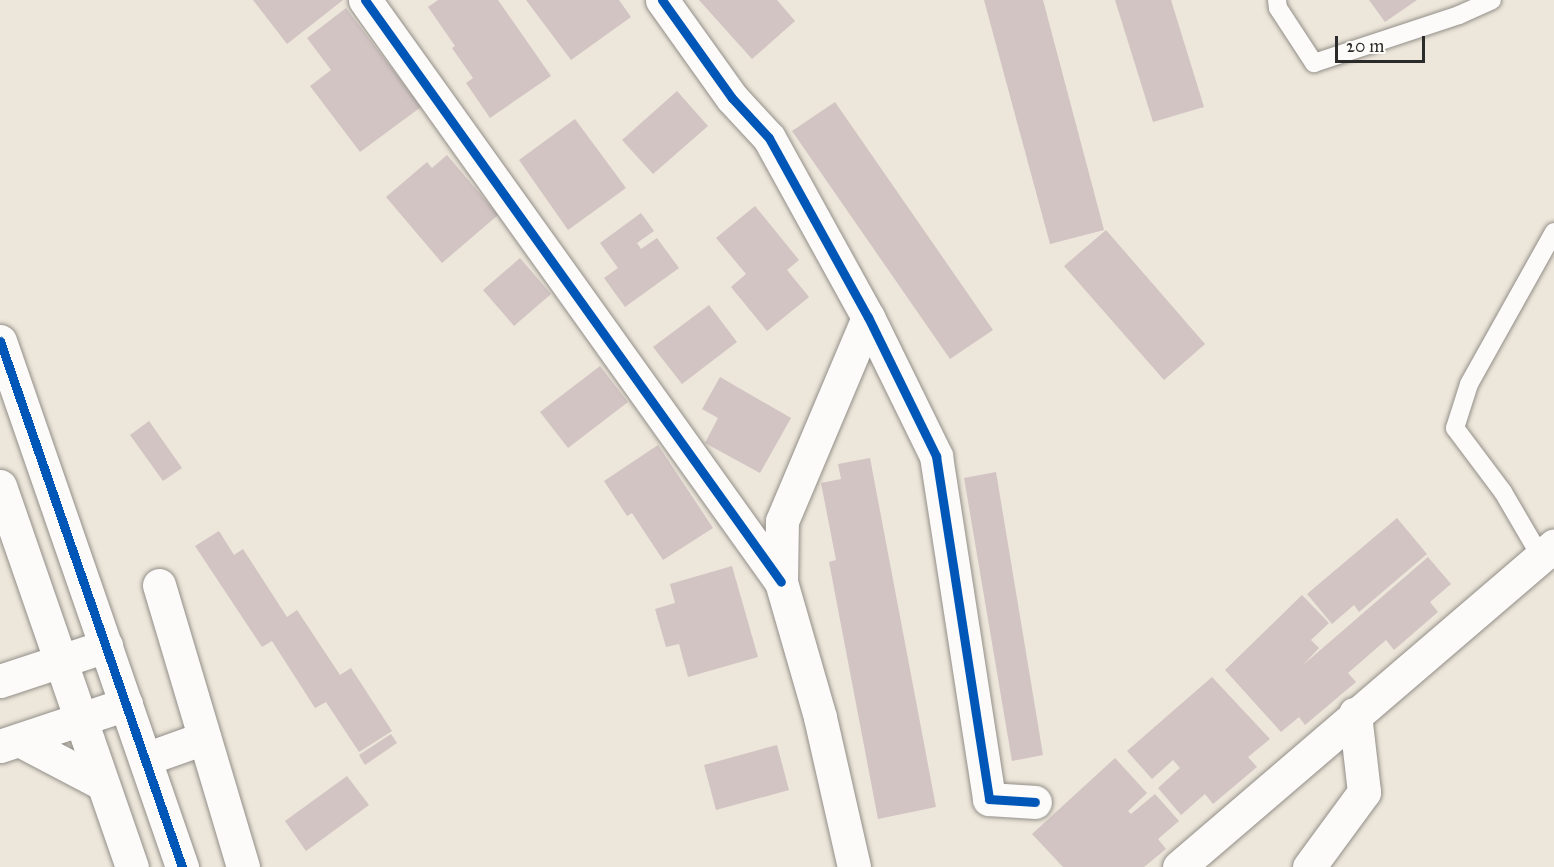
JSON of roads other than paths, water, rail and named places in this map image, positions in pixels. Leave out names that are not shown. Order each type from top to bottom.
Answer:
[{"type":"street","points":[[365,0],[781,582]]},
{"type":"street","points":[[662,0],[732,98],[769,138],[868,317],[936,456],[989,799],[1035,802]]},
{"type":"street","points":[[854,867],[820,717],[781,582],[782,521],[868,317]]},
{"type":"street","points":[[0,342],[182,867]]},
{"type":"street","points":[[0,486],[132,867]]},
{"type":"street","points":[[1179,867],[1547,552]]},
{"type":"street","points":[[159,585],[243,867]]},
{"type":"street","points":[[0,681],[106,646]]},
{"type":"street","points":[[6,741],[126,704]]},
{"type":"street","points":[[1309,867],[1364,792],[1355,714]]},
{"type":"street","points":[[145,759],[204,738]]},
{"type":"street","points":[[6,741],[101,783]]},
{"type":"lane","points":[[1277,0],[1278,8],[1314,63],[1459,15],[1492,0]]},
{"type":"lane","points":[[1547,552],[1455,428],[1469,384],[1554,232]]}]
